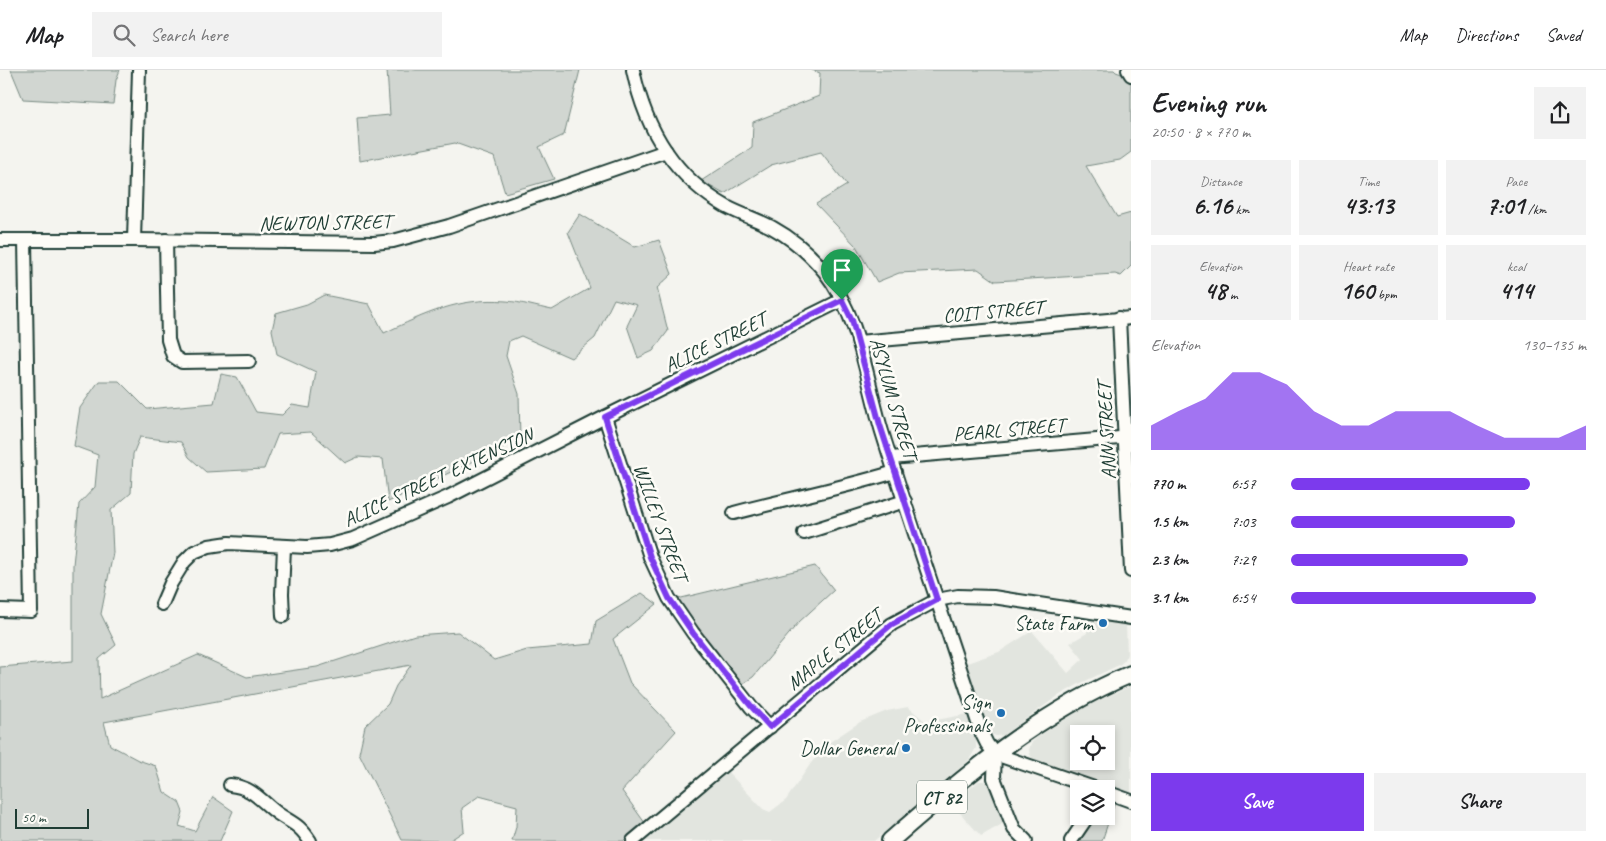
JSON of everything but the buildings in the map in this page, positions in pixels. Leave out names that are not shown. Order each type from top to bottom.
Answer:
[{"type":"main road","name":"CT 82","points":[[890,841],[995,754],[1076,700],[1131,674]]},
{"type":"street","points":[[134,240],[139,70]]},
{"type":"street","name":"ASYLUM STREET","points":[[633,70],[644,111],[666,151],[696,185],[712,198],[773,228],[802,249],[825,273],[842,300],[852,320],[890,458],[981,732],[995,754]]},
{"type":"street","points":[[1128,70],[1131,75]]},
{"type":"street","name":"NEWTON STREET","points":[[0,240],[374,243],[393,241],[450,226],[666,151]]},
{"type":"street","points":[[0,610],[31,611],[25,240]]},
{"type":"street","points":[[166,240],[168,340],[172,356],[182,362],[249,361]]},
{"type":"street","name":"ALICE STREET","points":[[605,417],[842,300]]},
{"type":"street","name":"COIT STREET","points":[[858,342],[1125,318]]},
{"type":"street","name":"ANN STREET","points":[[1125,318],[1131,571]]},
{"type":"street","name":"ALICE STREET EXTENSION","points":[[162,604],[175,576],[188,556],[194,552],[218,544],[229,543],[307,547],[330,545],[353,539],[448,497],[605,417]]},
{"type":"street","name":"WILLEY STREET","points":[[605,417],[650,557],[669,598],[693,633],[770,727]]},
{"type":"street","name":"PEARL STREET","points":[[890,458],[1128,437]]},
{"type":"street","points":[[734,513],[847,487],[895,472]]},
{"type":"street","points":[[804,533],[904,500]]},
{"type":"street","points":[[282,616],[284,546]]},
{"type":"street","name":"MAPLE STREET","points":[[633,841],[892,624],[937,600],[958,596],[993,597],[1131,618]]},
{"type":"street","points":[[1026,841],[1014,829],[994,778],[995,754],[1071,780]]},
{"type":"street","points":[[230,786],[246,788],[254,793],[278,813],[296,824],[310,841]]},
{"type":"street","points":[[1115,795],[1131,801]]},
{"type":"street","points":[[1071,841],[1082,825]]},
{"type":"shaded area","points":[[11,70],[120,70],[116,80],[113,104],[23,99]]},
{"type":"shaded area","points":[[387,70],[580,70],[564,135],[539,147],[554,179],[505,193],[494,157],[455,143],[360,161],[357,118],[390,115]]},
{"type":"shaded area","points":[[812,70],[1114,70],[1127,76],[1131,83],[1131,152],[1120,160],[1086,166],[1117,217],[1131,213],[1131,266],[1121,276],[1115,274],[995,281],[978,269],[899,273],[877,282],[856,246],[816,204],[847,185],[821,152],[771,165],[724,194],[701,181],[752,148],[753,122],[819,96],[820,73]]},
{"type":"shaded area","points":[[580,214],[635,247],[659,240],[672,274],[657,288],[668,331],[653,351],[638,358],[627,326],[637,305],[614,299],[595,338],[571,358],[521,336],[509,341],[506,356],[519,394],[520,439],[388,502],[383,459],[358,457],[345,463],[311,432],[278,434],[264,469],[206,472],[189,457],[181,442],[140,437],[133,454],[131,493],[111,510],[113,553],[101,614],[116,645],[99,659],[100,699],[198,655],[247,677],[317,667],[415,635],[458,632],[494,660],[527,650],[592,644],[596,621],[642,593],[657,604],[613,639],[630,683],[676,731],[622,791],[645,823],[623,841],[512,841],[516,827],[517,806],[479,796],[462,808],[464,831],[449,841],[402,840],[359,753],[365,726],[388,704],[396,686],[411,665],[104,722],[110,745],[138,760],[156,766],[164,792],[179,802],[183,812],[179,826],[195,831],[213,797],[233,811],[220,841],[0,841],[0,667],[73,661],[73,565],[79,504],[95,487],[98,455],[74,446],[80,408],[99,381],[119,381],[147,409],[214,403],[221,374],[237,377],[256,412],[282,415],[292,405],[310,408],[316,372],[277,354],[272,330],[276,313],[307,304],[324,295],[369,304],[384,333],[428,313],[458,304],[489,300],[523,303],[552,310],[590,288],[568,232]]},
{"type":"shaded area","points":[[815,566],[834,590],[799,622],[753,677],[742,684],[702,638],[673,600]]},
{"type":"shaded area","points":[[1089,613],[1126,623],[1127,654],[1125,660],[1119,665],[1058,696],[1003,735],[996,736],[988,733],[964,664],[999,652],[1032,631],[1068,673],[1083,659],[1070,643],[1087,633]]},
{"type":"shaded area","points":[[1131,686],[1131,794],[1115,788],[1115,780],[1091,780],[1039,762],[1031,757],[1029,750],[1031,743],[1087,706]]},
{"type":"shaded area","points":[[908,707],[926,722],[968,714],[976,739],[976,748],[969,760],[874,841],[641,841],[725,769],[763,809],[770,812],[786,800],[811,763],[827,744],[860,722],[887,711]]},
{"type":"shaded area","points":[[979,781],[990,784],[996,796],[1004,823],[981,836],[951,803]]},
{"type":"shaded area","points":[[1090,825],[1107,825],[1102,841],[1079,841]]},
{"type":"place","name":"State Farm","points":[[1103,623]]},
{"type":"place","name":"Sign Professionals","points":[[1001,713]]},
{"type":"place","name":"Dollar General","points":[[906,748]]},
{"type":"route","points":[[842,300],[852,320],[880,425],[937,600],[892,624],[770,727],[693,633],[669,598],[650,557],[605,417],[842,300]]}]
